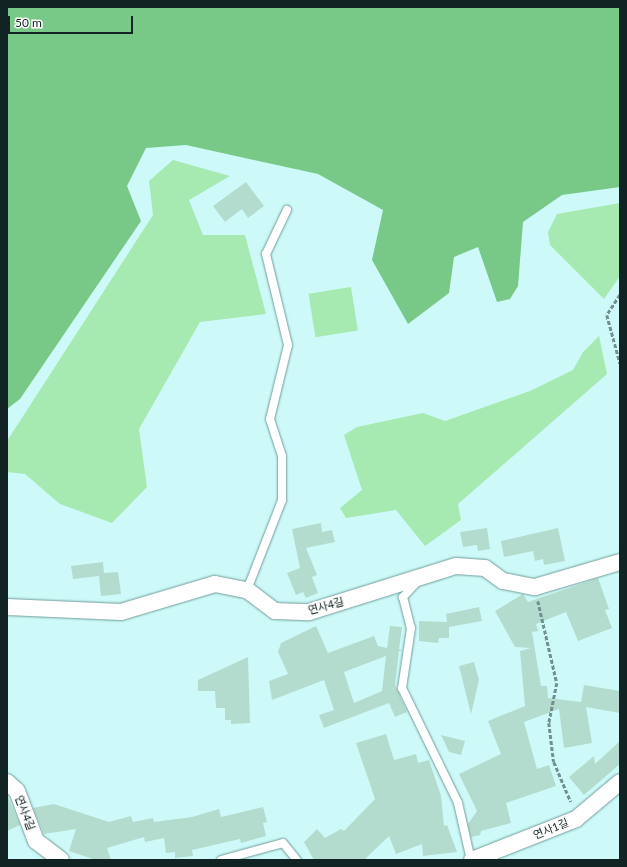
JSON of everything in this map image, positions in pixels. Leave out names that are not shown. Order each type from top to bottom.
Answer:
[{"type":"street","name":"연사4길","points":[[7,607],[120,612],[215,584],[247,590],[275,611],[309,612],[456,566],[485,568],[503,581],[535,587],[620,562]]},
{"type":"street","name":"연사4길","points":[[7,782],[17,791],[36,841],[61,860]]},
{"type":"street","name":"연사1길","points":[[472,860],[576,818],[620,782]]},
{"type":"lane","points":[[247,590],[282,500],[282,456],[270,419],[288,345],[266,254],[287,210]]},
{"type":"lane","points":[[420,578],[403,597],[411,628],[402,688],[458,803],[472,860]]},
{"type":"lane","points":[[221,860],[283,843],[297,860]]},
{"type":"path","points":[[620,295],[607,315],[620,363]]},
{"type":"path","points":[[535,587],[557,683],[549,723],[554,762],[567,789],[576,818]]},
{"type":"green space","points":[[7,7],[620,7],[620,187],[562,195],[523,222],[518,286],[510,299],[497,302],[478,247],[454,257],[449,293],[408,324],[372,260],[383,210],[318,174],[186,145],[146,148],[127,186],[141,221],[20,399],[7,409]]},
{"type":"green space","points":[[173,160],[230,176],[189,200],[203,235],[245,235],[266,314],[200,322],[139,429],[147,487],[112,523],[60,504],[25,474],[7,472],[7,441],[153,215],[149,181]]},
{"type":"green space","points":[[620,203],[620,276],[604,299],[550,245],[548,232],[557,214]]},
{"type":"green space","points":[[351,287],[358,330],[315,337],[309,294]]},
{"type":"green space","points":[[599,336],[607,374],[458,504],[461,520],[425,546],[396,510],[346,518],[340,508],[362,490],[344,435],[357,427],[423,413],[445,421],[530,391],[573,370],[583,352]]},
{"type":"building","points":[[246,182],[264,206],[248,218],[242,209],[225,222],[213,206]]},
{"type":"building","points":[[321,523],[322,532],[332,530],[335,542],[306,548],[317,575],[312,577],[318,593],[306,598],[303,592],[296,595],[287,573],[300,568],[292,529]]},
{"type":"building","points":[[487,528],[490,549],[478,551],[477,545],[463,547],[460,532]]},
{"type":"building","points":[[558,528],[565,561],[544,565],[543,559],[535,561],[533,551],[504,557],[501,541]]},
{"type":"building","points":[[103,562],[104,573],[118,572],[121,594],[101,596],[99,576],[73,579],[71,566]]},
{"type":"building","points":[[598,578],[609,609],[605,610],[612,628],[578,641],[566,612],[536,624],[538,631],[532,632],[541,686],[547,686],[548,698],[581,702],[584,685],[620,691],[620,713],[586,707],[592,743],[564,748],[559,709],[524,722],[537,769],[549,765],[556,786],[506,803],[511,823],[481,831],[480,835],[471,837],[468,824],[477,811],[459,774],[501,754],[488,721],[525,706],[520,651],[531,648],[515,647],[495,611],[523,594],[528,602]]},
{"type":"building","points":[[479,607],[482,621],[449,627],[449,638],[439,638],[438,643],[419,641],[419,621],[447,622],[446,614]]},
{"type":"building","points":[[316,626],[328,653],[374,636],[378,646],[387,648],[390,626],[402,627],[399,649],[402,650],[399,651],[395,685],[407,712],[395,717],[389,703],[324,728],[319,715],[334,710],[324,680],[272,700],[269,681],[288,674],[278,652],[281,643]],"holes":[[[386,656],[382,691],[354,703],[344,672]]]},
{"type":"building","points":[[248,657],[250,723],[231,724],[231,720],[225,720],[225,708],[216,708],[215,691],[198,691],[198,680]]},
{"type":"building","points":[[474,662],[479,680],[471,714],[459,666]]},
{"type":"building","points":[[386,734],[394,760],[416,754],[418,763],[429,760],[441,796],[444,826],[447,825],[457,852],[423,856],[422,844],[396,854],[389,836],[364,860],[314,860],[304,842],[317,829],[325,838],[341,829],[344,831],[375,799],[356,743]]},
{"type":"building","points":[[441,735],[465,741],[461,755],[449,752]]},
{"type":"building","points":[[620,741],[620,764],[584,795],[569,777],[594,756],[595,764]]},
{"type":"building","points":[[7,795],[20,825],[7,831]]},
{"type":"building","points":[[54,804],[109,822],[131,816],[133,822],[153,818],[154,822],[192,817],[219,809],[221,817],[263,807],[267,822],[263,823],[266,836],[241,843],[240,839],[192,850],[193,856],[175,858],[175,852],[166,853],[164,838],[145,842],[144,837],[107,848],[111,860],[96,860],[69,851],[76,829],[44,834],[33,808]]}]
